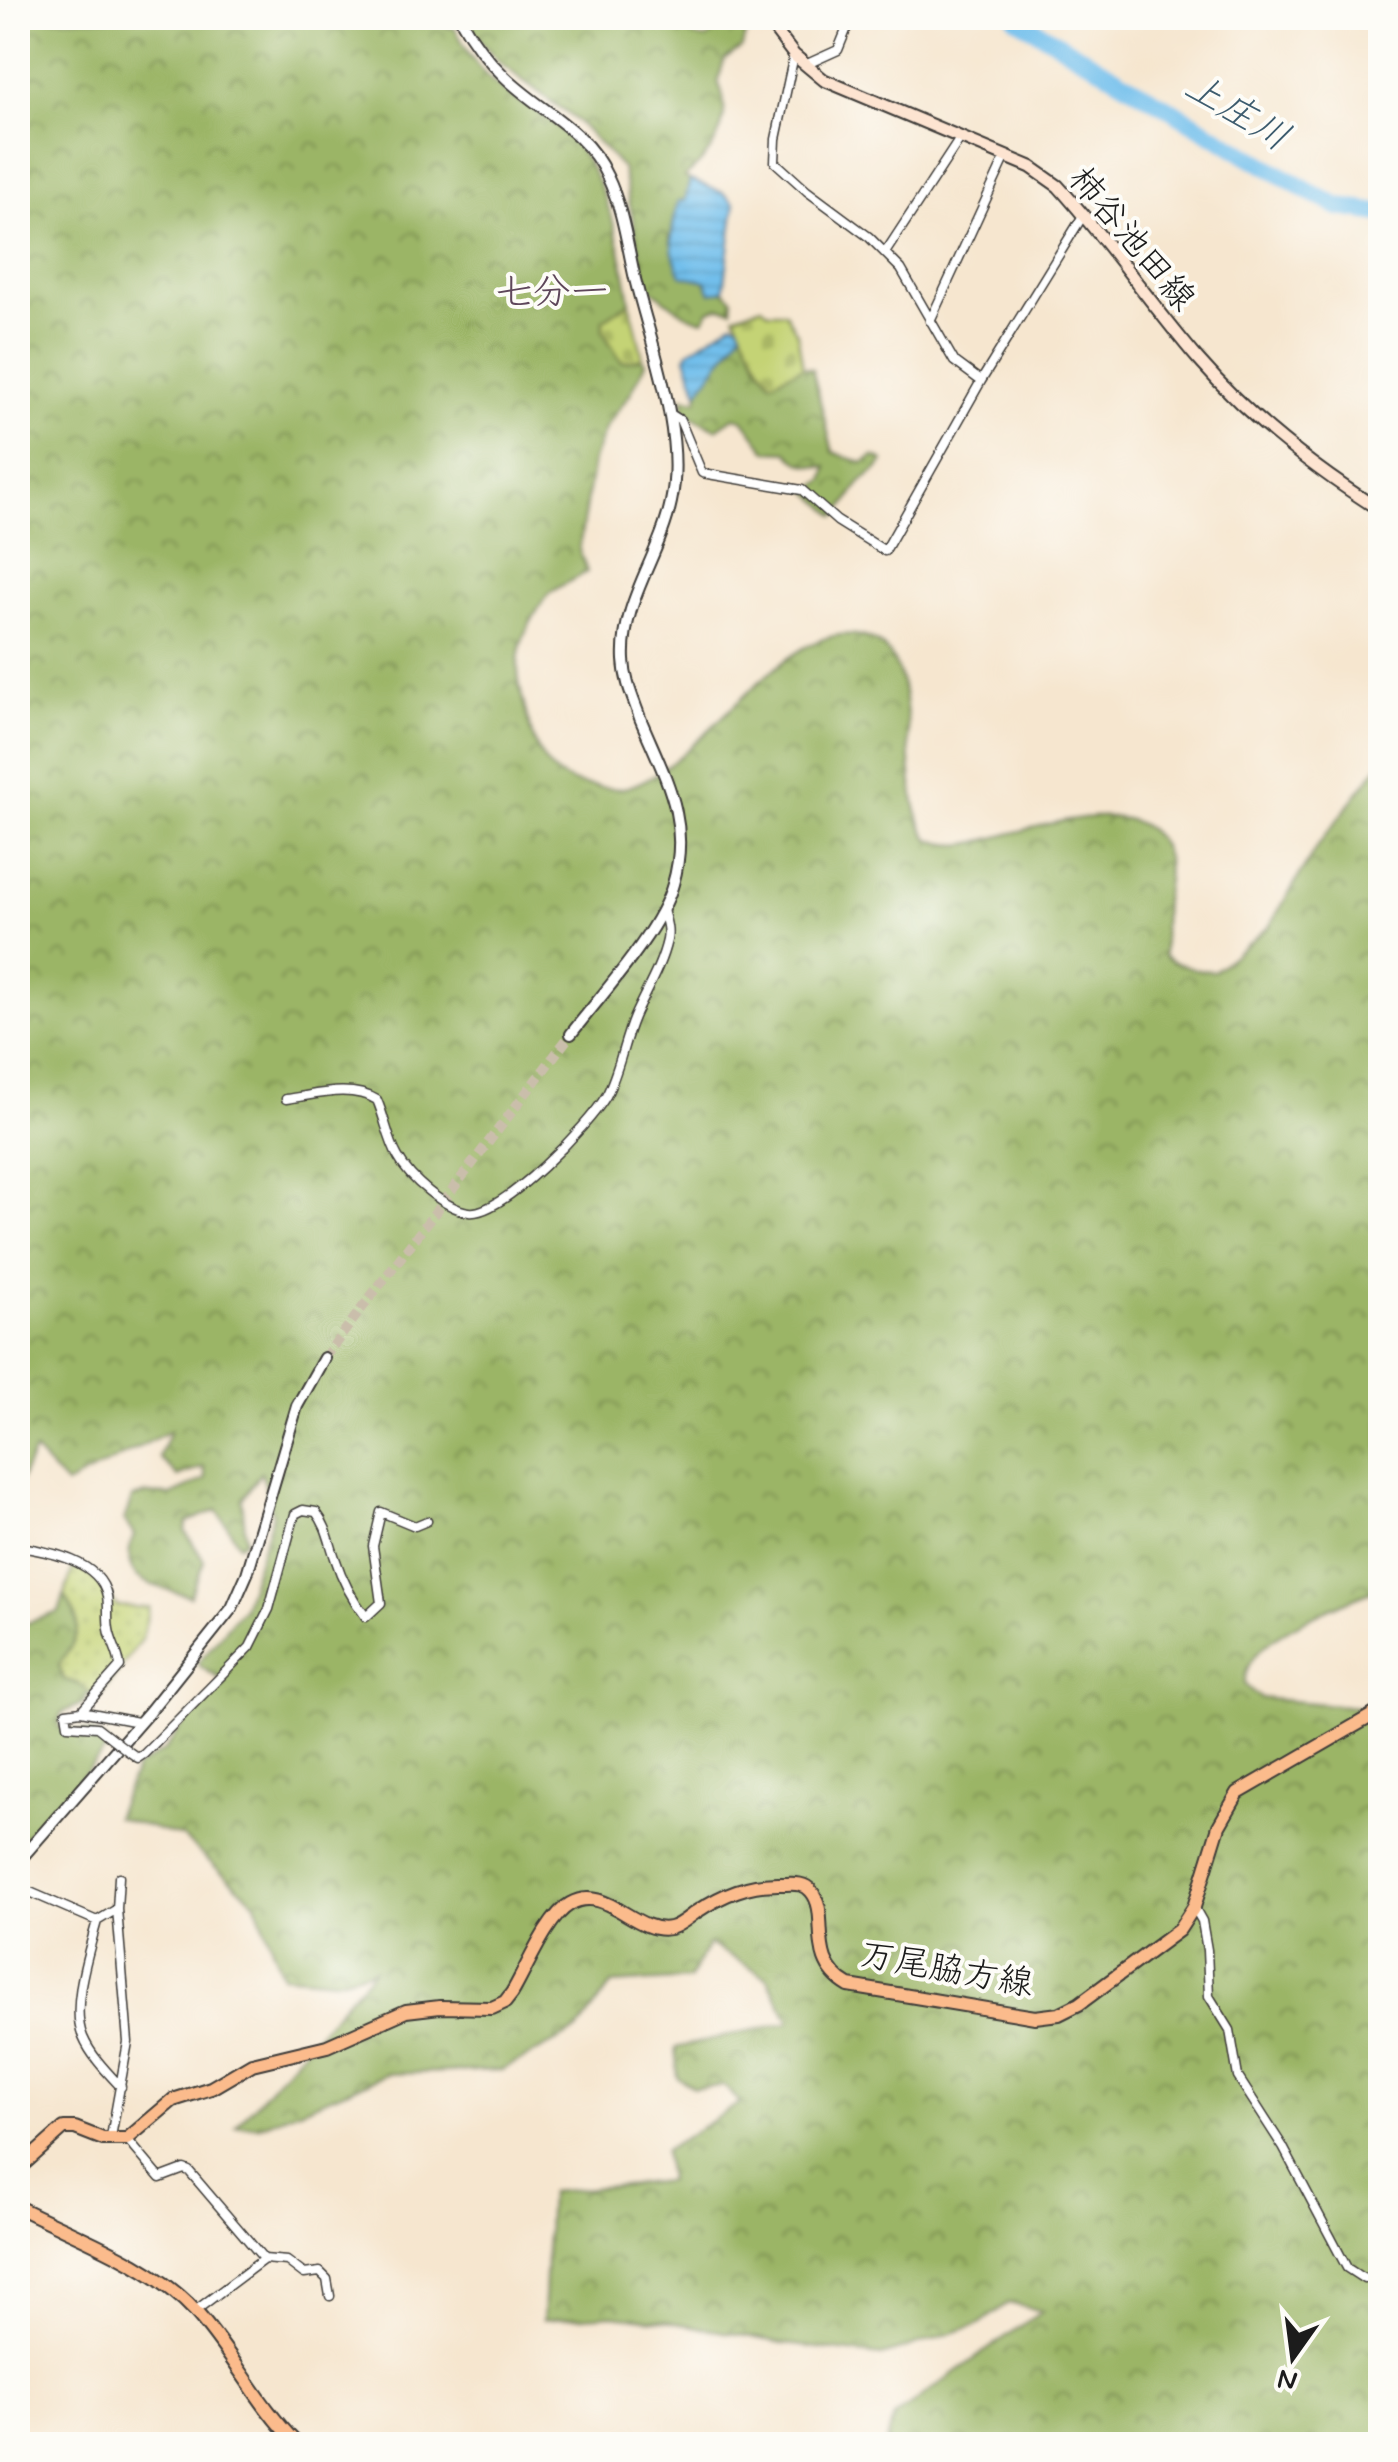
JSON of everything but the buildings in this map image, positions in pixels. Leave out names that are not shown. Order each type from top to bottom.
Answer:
[{"type":"main road","name":"柿谷池田線","points":[[766,18],[794,55],[824,80],[854,96],[1031,167],[1058,186],[1198,359],[1248,412],[1330,478],[1380,510]]},
{"type":"main road","name":"万尾脇方線","points":[[127,2139],[173,2100],[211,2088],[252,2064],[327,2046],[406,2011],[440,2006],[492,2008],[504,2002],[558,1913],[582,1899],[613,1906],[656,1927],[673,1928],[718,1897],[746,1887],[800,1884],[812,1891],[817,1904],[827,1963],[834,1977],[849,1986],[1036,2017],[1059,2014],[1110,1983],[1179,1930],[1194,1907],[1219,1826],[1238,1793],[1380,1711]]},
{"type":"main road","points":[[18,2169],[64,2128],[75,2128],[102,2139],[127,2139]]},
{"type":"main road","points":[[18,2207],[150,2272],[195,2311],[270,2417],[297,2444]]},
{"type":"street","points":[[460,18],[474,43],[507,79],[567,123],[593,151],[607,176],[621,212],[668,412],[675,460],[672,500],[630,607],[624,658],[626,682],[679,812],[680,846],[674,883],[663,910],[571,1034]]},
{"type":"street","points":[[805,65],[838,50],[851,18]]},
{"type":"street","points":[[794,55],[776,139],[775,162],[885,253],[900,269],[954,362],[981,381]]},
{"type":"street","points":[[885,253],[961,138]]},
{"type":"street","points":[[930,320],[1006,156]]},
{"type":"street","points":[[668,412],[680,420],[702,473],[802,490],[837,521],[885,551],[981,381],[1084,214]]},
{"type":"street","points":[[286,1099],[340,1091],[363,1092],[377,1100],[396,1156],[404,1166],[450,1206],[472,1212],[484,1210],[528,1179],[569,1141],[606,1096],[632,1022],[663,954],[668,936],[663,910]]},
{"type":"street","points":[[18,1862],[232,1608],[248,1574],[297,1406],[324,1358]]},
{"type":"street","points":[[138,1722],[81,1711],[66,1713],[68,1725],[97,1728],[138,1758],[165,1736],[182,1712],[250,1647],[270,1609],[295,1514],[303,1510],[316,1512],[324,1522],[340,1572],[366,1617],[381,1603],[373,1546],[381,1512],[415,1526],[428,1521]]},
{"type":"street","points":[[18,1549],[72,1558],[98,1579],[106,1592],[110,1639],[119,1654],[120,1667],[81,1711]]},
{"type":"street","points":[[111,2138],[128,2042],[117,1909],[119,1878]]},
{"type":"street","points":[[23,1889],[96,1920]]},
{"type":"street","points":[[1194,1907],[1202,1921],[1208,1950],[1209,1996],[1230,2030],[1238,2077],[1283,2147],[1348,2268],[1364,2279],[1380,2276]]},
{"type":"street","points":[[117,1909],[96,1920],[78,2023],[83,2039],[99,2063],[121,2087]]},
{"type":"street","points":[[127,2139],[160,2178],[184,2168],[189,2171],[264,2259]]},
{"type":"street","points":[[195,2311],[264,2259],[288,2260],[304,2274],[320,2272],[327,2279],[330,2296]]},
{"type":"green space","points":[[18,18],[445,18],[447,27],[455,28],[492,81],[558,127],[589,164],[609,208],[630,302],[603,320],[603,332],[620,360],[643,358],[646,363],[630,394],[606,426],[593,460],[579,549],[587,572],[547,596],[520,649],[519,679],[533,738],[545,761],[564,778],[617,789],[654,775],[776,668],[807,647],[837,635],[868,638],[887,651],[898,672],[905,697],[918,816],[929,839],[967,844],[1081,818],[1111,817],[1136,822],[1156,836],[1167,862],[1164,956],[1198,970],[1214,971],[1269,927],[1316,848],[1380,764],[1380,1587],[1276,1637],[1248,1667],[1245,1685],[1260,1698],[1367,1708],[1380,1703],[1380,2444],[887,2444],[893,2417],[1042,2311],[1008,2303],[980,2324],[882,2356],[612,2315],[543,2320],[549,2192],[668,2181],[664,2151],[740,2103],[724,2086],[693,2088],[678,2077],[675,2048],[790,2022],[767,1977],[709,1944],[689,1979],[612,1984],[578,2030],[502,2070],[387,2074],[260,2126],[236,2126],[374,1969],[335,1980],[282,1975],[256,1903],[182,1837],[115,1817],[136,1768],[165,1750],[187,1719],[225,1683],[197,1664],[243,1607],[273,1514],[261,1472],[242,1499],[246,1540],[239,1544],[217,1510],[187,1522],[185,1531],[204,1561],[190,1596],[152,1585],[134,1573],[130,1551],[134,1535],[124,1520],[132,1498],[171,1495],[206,1479],[204,1467],[178,1477],[159,1457],[170,1431],[66,1485],[34,1451],[18,1486]]},
{"type":"green space","points":[[466,18],[679,18],[689,33],[707,39],[730,22],[754,22],[756,28],[745,35],[742,47],[724,60],[718,82],[723,95],[723,122],[712,147],[684,177],[690,180],[685,201],[678,201],[670,242],[706,281],[711,292],[724,290],[733,299],[732,309],[719,307],[709,310],[704,320],[696,319],[647,287],[622,168],[577,121],[500,63]]},
{"type":"green space","points":[[630,302],[643,358],[622,362],[603,332],[603,320]]},
{"type":"green space","points":[[762,306],[769,312],[785,312],[797,333],[803,367],[771,382],[735,315]]},
{"type":"green space","points":[[742,331],[758,365],[779,376],[803,367],[812,369],[833,452],[863,463],[874,456],[884,461],[860,483],[836,516],[808,491],[824,480],[827,467],[801,462],[788,452],[767,451],[743,419],[734,417],[716,429],[685,413],[683,397],[697,400],[702,383]]},
{"type":"green space","points":[[74,1565],[103,1588],[116,1606],[149,1608],[142,1638],[97,1701],[89,1692],[63,1680],[59,1664],[73,1630],[72,1612],[64,1596]]},
{"type":"green space","points":[[64,1596],[75,1614],[77,1630],[59,1664],[62,1679],[89,1692],[84,1703],[61,1713],[59,1728],[93,1732],[110,1745],[45,1819],[18,1842],[18,1626],[59,1612]]},
{"type":"water","points":[[690,180],[724,193],[735,204],[724,290],[711,293],[706,281],[681,275],[673,255],[678,201],[685,201]]},
{"type":"water","points":[[733,322],[742,331],[698,392],[686,357],[689,351]]},
{"type":"waterway","name":"上庄川","points":[[1016,18],[1308,191],[1339,207],[1380,213]]},
{"type":"tunnel","points":[[324,1358],[571,1034]]},
{"type":"district","name":"七分一","points":[[552,291]]}]
